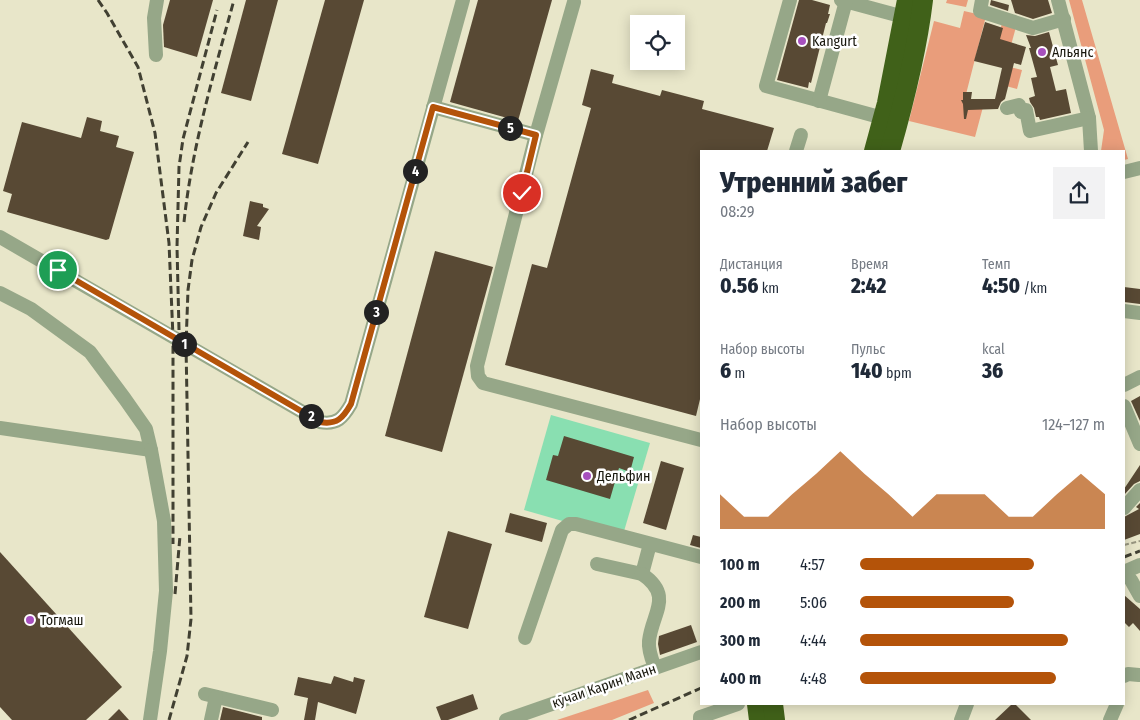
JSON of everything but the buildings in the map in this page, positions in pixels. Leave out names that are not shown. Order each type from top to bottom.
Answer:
[{"type":"highway","points":[[874,150],[916,7]]},
{"type":"highway","points":[[890,150],[903,105],[916,7]]},
{"type":"highway","points":[[757,705],[759,720]]},
{"type":"highway","points":[[773,705],[775,720]]},
{"type":"street","points":[[156,55],[154,18],[158,0]]},
{"type":"street","points":[[0,237],[320,422],[331,424],[344,416],[351,404],[463,0]]},
{"type":"street","points":[[790,0],[766,86],[883,118]]},
{"type":"street","points":[[982,0],[980,11],[1033,28],[1064,19]]},
{"type":"street","points":[[1058,0],[1089,118],[1092,150]]},
{"type":"street","points":[[819,101],[843,1],[916,7]]},
{"type":"street","points":[[574,2],[536,135],[477,366],[478,376],[483,383],[700,440]]},
{"type":"street","points":[[1007,108],[1019,106],[1021,112],[1026,110],[1030,131],[1089,118]]},
{"type":"street","points":[[433,107],[536,135]]},
{"type":"street","points":[[796,150],[801,135]]},
{"type":"street","points":[[1125,172],[1140,168]]},
{"type":"street","points":[[0,294],[31,309],[90,352],[146,429],[164,521],[166,592],[150,720]]},
{"type":"street","points":[[1125,311],[1140,313]]},
{"type":"street","points":[[1125,384],[1140,377]]},
{"type":"street","points":[[1125,408],[1140,444]]},
{"type":"street","points":[[0,428],[151,450]]},
{"type":"street","points":[[1125,507],[1140,490]]},
{"type":"street","points":[[525,638],[562,530],[569,524],[576,524],[700,557]]},
{"type":"street","points":[[642,574],[650,544]]},
{"type":"street","points":[[597,564],[642,574],[652,581],[658,592],[659,604],[648,644],[655,668]]},
{"type":"street","points":[[1140,566],[1130,578],[1140,596]]},
{"type":"street","name":"кӯчаи Карин Манн","points":[[506,720],[700,652]]},
{"type":"street","points":[[1125,676],[1139,675]]},
{"type":"street","points":[[211,720],[210,695],[272,710]]},
{"type":"street","points":[[700,720],[700,717],[735,705]]},
{"type":"street","points":[[961,720],[967,705]]},
{"type":"street","points":[[1110,720],[1117,705]]},
{"type":"path","points":[[1125,545],[1140,541]]},
{"type":"shaded area","points":[[947,0],[968,0],[966,7],[946,3]]},
{"type":"shaded area","points":[[1069,0],[1082,0],[1128,159],[1125,160],[1125,150],[1101,150],[1104,130]]},
{"type":"shaded area","points":[[964,11],[986,16],[964,102],[983,107],[975,137],[909,121],[934,21],[960,28]]},
{"type":"shaded area","points":[[1002,23],[1016,27],[1008,56],[995,52]]},
{"type":"shaded area","points":[[1010,67],[1022,70],[1017,89],[1006,86]]},
{"type":"shaded area","name":"Дельфин","points":[[551,415],[650,443],[622,538],[524,510]]},
{"type":"shaded area","points":[[648,690],[654,703],[612,720],[557,720]]},
{"type":"railway","points":[[98,0],[138,67],[155,133],[169,243],[173,337],[173,544]]},
{"type":"railway","points":[[184,222],[198,138],[234,0]]},
{"type":"railway","points":[[179,330],[177,247],[179,167],[183,139],[217,10]]},
{"type":"railway","points":[[169,720],[187,656],[191,619],[186,345],[188,290],[192,260],[201,227],[216,193],[248,142]]},
{"type":"railway","points":[[175,594],[180,536]]},
{"type":"railway","points":[[1125,557],[1140,551]]},
{"type":"railway","points":[[629,720],[700,688]]},
{"type":"place","name":"Kangurt","points":[[802,41]]},
{"type":"place","name":"Альянс","points":[[1042,52]]},
{"type":"place","name":"Дельфин","points":[[587,476]]},
{"type":"place","name":"Тогмаш","points":[[30,620]]},
{"type":"route","points":[[58,270],[320,422],[331,424],[344,416],[351,404],[433,107],[536,135],[522,193]]}]
